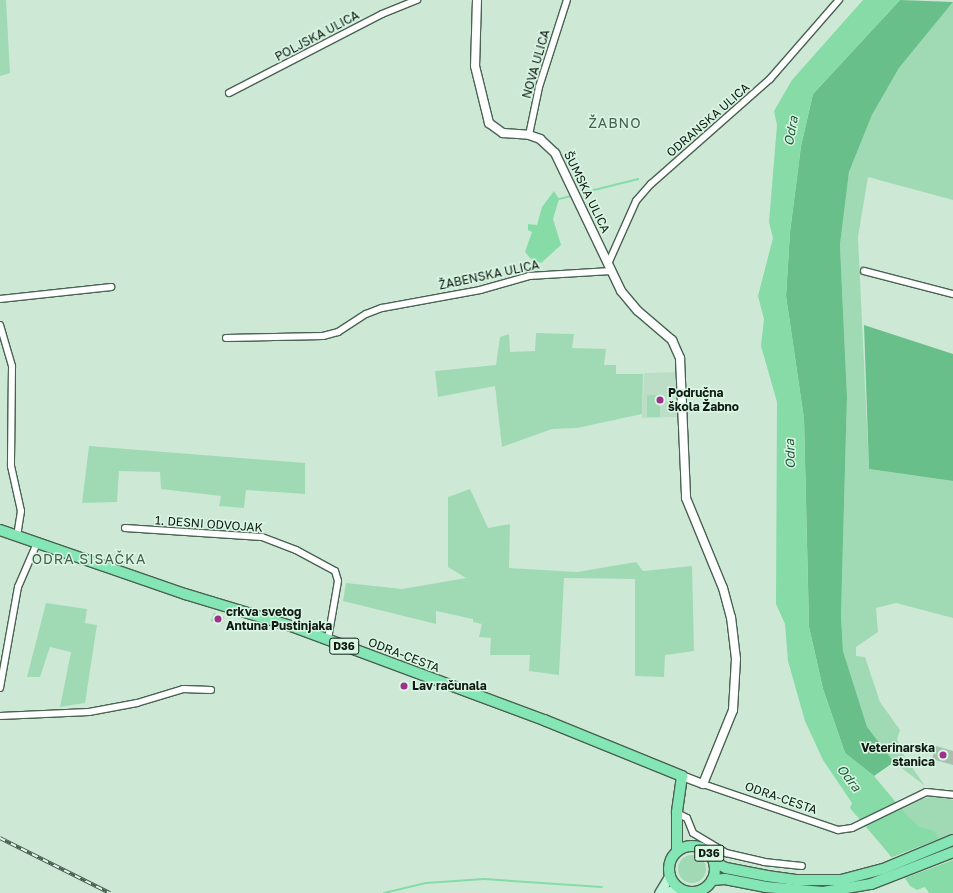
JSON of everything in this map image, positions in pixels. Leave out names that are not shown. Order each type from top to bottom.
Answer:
[{"type":"main road","name":"ODRA-CESTA","points":[[0,530],[328,639],[682,776]]},
{"type":"main road","name":"D36","points":[[677,851],[679,826],[677,813],[682,776]]},
{"type":"main road","name":"D36","points":[[679,826],[688,839],[706,851],[714,862],[726,868],[796,880],[841,880],[883,869],[953,840]]},
{"type":"main road","name":"D36","points":[[670,875],[670,860],[677,851],[685,847],[698,847]]},
{"type":"main road","name":"D36","points":[[714,862],[712,880],[725,879],[787,890],[823,892],[871,884],[953,852]]},
{"type":"main road","points":[[660,893],[670,875],[679,888]]},
{"type":"main road","points":[[660,893],[679,888],[695,892],[705,888],[712,880]]},
{"type":"street","name":"POLJSKA ULICA","points":[[229,93],[382,14],[417,0]]},
{"type":"street","name":"ŠUMSKA ULICA","points":[[477,0],[474,54],[486,117],[491,126],[503,133],[529,135],[540,139],[555,153],[609,268]]},
{"type":"street","name":"NOVA ULICA","points":[[529,135],[539,87],[566,0]]},
{"type":"street","name":"ODRANSKA ULICA","points":[[609,268],[636,201],[770,79],[839,0]]},
{"type":"street","name":"ŽABENSKA ULICA","points":[[226,338],[323,336],[338,332],[366,314],[382,308],[480,290],[529,276],[609,268]]},
{"type":"street","points":[[609,268],[632,304],[672,340],[677,349],[681,369],[686,498],[712,562],[731,616],[736,687],[730,721],[703,784]]},
{"type":"street","points":[[864,271],[953,294]]},
{"type":"street","points":[[0,299],[111,287]]},
{"type":"street","points":[[0,325],[8,344],[13,383],[11,466],[21,511],[17,536]]},
{"type":"street","points":[[0,344],[8,344]]},
{"type":"street","name":"1. DESNI ODVOJAK","points":[[125,528],[262,537],[296,550],[336,571],[338,581],[328,639]]},
{"type":"street","points":[[0,688],[18,587],[37,543]]},
{"type":"street","points":[[0,716],[95,711],[183,689],[211,690]]},
{"type":"street","name":"ODRA-CESTA","points":[[682,776],[821,826],[838,830],[852,828],[918,795],[934,791],[953,795]]},
{"type":"street","points":[[677,813],[687,818],[693,833],[726,853],[764,862],[802,866]]},
{"type":"shaded area","points":[[0,0],[6,0],[10,73],[0,76]]},
{"type":"shaded area","points":[[900,0],[953,2],[899,68],[872,115],[849,172],[840,245],[847,397],[841,616],[843,651],[867,727],[894,762],[874,776],[845,753],[823,689],[809,627],[804,419],[786,296],[790,232],[801,146],[813,94]]},
{"type":"shaded area","points":[[953,2],[953,200],[868,177],[858,237],[869,469],[953,481],[953,618],[896,603],[876,608],[878,632],[856,647],[856,656],[865,657],[880,702],[900,730],[897,739],[903,754],[925,786],[894,762],[867,728],[843,651],[841,616],[847,397],[840,245],[849,172],[872,115],[899,68]]},
{"type":"shaded area","points":[[864,325],[953,354],[953,481],[869,469]]},
{"type":"shaded area","points":[[536,333],[574,334],[572,348],[606,349],[604,365],[616,365],[616,374],[643,374],[642,414],[577,428],[552,429],[502,447],[495,386],[438,397],[435,371],[496,365],[500,337],[509,334],[510,352],[535,351]]},
{"type":"shaded area","name":"Područna škola Žabno","points":[[676,372],[678,417],[642,418],[644,373]]},
{"type":"shaded area","points":[[647,395],[660,395],[660,417],[647,417]]},
{"type":"shaded area","points":[[89,446],[305,463],[305,494],[246,490],[244,508],[219,506],[221,496],[161,489],[160,472],[119,471],[117,502],[82,503]]},
{"type":"shaded area","points":[[470,489],[488,528],[510,524],[509,568],[577,572],[636,562],[643,571],[692,566],[694,651],[665,655],[664,677],[635,676],[635,579],[564,578],[559,675],[529,671],[530,655],[490,655],[491,638],[479,637],[482,624],[473,622],[473,619],[436,611],[436,624],[343,601],[346,583],[402,589],[466,578],[448,567],[448,497]]},
{"type":"shaded area","points":[[46,603],[87,609],[85,623],[97,625],[85,703],[60,707],[71,652],[50,647],[40,677],[27,677]]},
{"type":"shaded area","points":[[939,796],[953,800],[953,834],[925,845],[893,812],[919,799]]},
{"type":"shaded area","points":[[692,855],[702,859],[706,869],[702,879],[692,883],[682,879],[678,869],[682,859]]},
{"type":"water","name":"Odra","points":[[863,0],[900,0],[813,94],[801,146],[790,231],[786,296],[804,419],[809,627],[823,689],[845,753],[874,776],[909,818],[920,827],[934,831],[953,860],[953,893],[929,893],[925,887],[917,890],[910,886],[889,854],[850,808],[852,803],[823,760],[805,721],[788,661],[785,624],[776,604],[777,402],[761,346],[764,319],[758,296],[773,238],[769,222],[777,125],[774,111],[792,80]]},
{"type":"water","points":[[554,191],[559,199],[553,219],[561,245],[541,263],[531,259],[525,252],[532,232],[528,230],[528,224],[537,225],[542,207]]},
{"type":"pier","points":[[941,838],[953,860],[905,878],[890,858]]},
{"type":"building","name":"crkva svetog Antuna Pustinjaka","points":[[214,613],[224,617],[222,624],[211,621]]},
{"type":"building","name":"Veterinarska stanica","points":[[936,746],[953,751],[953,765],[932,759]]},
{"type":"waterway","points":[[582,193],[638,179]]},
{"type":"waterway","points":[[559,199],[572,196]]},
{"type":"waterway","points":[[384,893],[426,883],[484,879],[602,887]]},
{"type":"railway","points":[[0,838],[110,893]]},
{"type":"place","name":"Područna škola Žabno","points":[[660,400]]},
{"type":"place","name":"crkva svetog Antuna Pustinjaka","points":[[218,619]]},
{"type":"place","name":"Lav računala","points":[[404,686]]},
{"type":"place","name":"Veterinarska stanica","points":[[943,755]]},
{"type":"district","name":"ŽABNO","points":[[615,123]]},
{"type":"district","name":"ODRA SISAČKA","points":[[89,559]]}]
